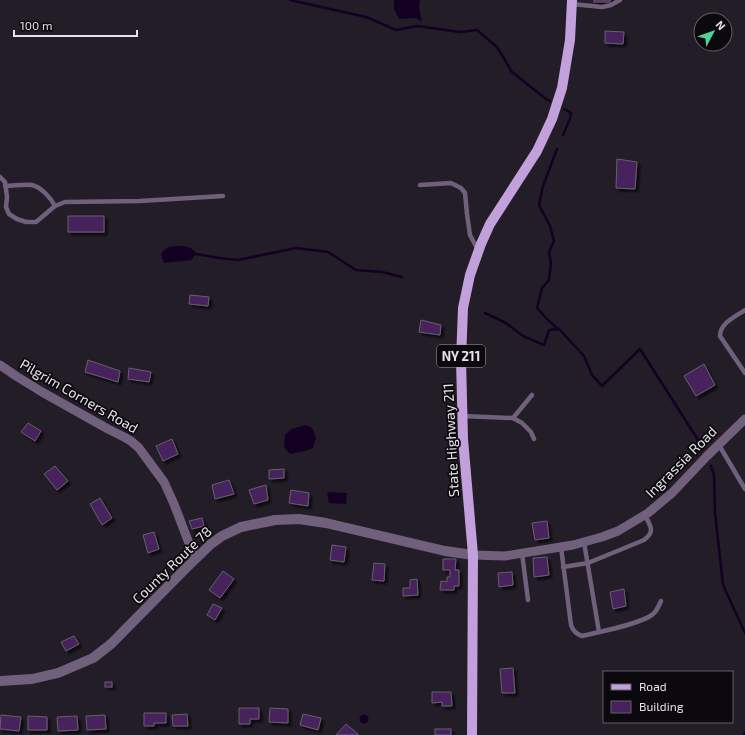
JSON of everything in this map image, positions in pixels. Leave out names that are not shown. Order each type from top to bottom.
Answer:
[{"type":"main road","name":"State Highway 211","points":[[472,735],[473,555],[462,416],[461,360],[463,308],[470,275],[478,251],[490,224],[537,152],[552,119],[562,88],[570,40],[572,2]]},
{"type":"street","name":"Pilgrim Corners Road","points":[[0,365],[42,392],[124,437],[139,448],[164,482],[196,559]]},
{"type":"street","name":"Ingrassia Road","points":[[473,555],[505,556],[561,547],[602,537],[618,531],[645,515],[672,494],[745,419]]},
{"type":"street","name":"County Route 78","points":[[0,681],[32,679],[58,673],[93,658],[111,644],[211,544],[222,536],[241,527],[275,520],[298,519],[326,523],[445,551],[473,555]]},
{"type":"lane","points":[[572,2],[602,7],[611,6],[620,0]]},
{"type":"lane","points":[[0,177],[5,182],[6,186],[6,207],[9,214],[26,222],[36,222],[55,206],[65,202],[223,196]]},
{"type":"lane","points":[[420,185],[451,183],[461,188],[465,193],[470,235],[478,251]]},
{"type":"lane","points":[[6,186],[33,185],[43,191],[53,201],[55,206]]},
{"type":"lane","points":[[745,310],[728,321],[720,331],[720,336],[745,373]]},
{"type":"lane","points":[[513,418],[532,395]]},
{"type":"lane","points":[[462,416],[513,418],[522,423],[531,432],[534,439]]},
{"type":"lane","points":[[719,445],[745,489]]},
{"type":"lane","points":[[563,567],[588,563],[644,540],[651,534],[652,529],[645,515]]},
{"type":"lane","points":[[584,542],[599,632]]},
{"type":"lane","points":[[561,547],[571,625],[576,634],[582,636],[625,626],[647,619],[654,613],[661,601]]},
{"type":"lane","points":[[522,553],[528,600]]},
{"type":"shaded area","points":[[394,0],[420,0],[419,8],[422,22],[416,18],[399,19],[394,9]]},
{"type":"shaded area","points":[[174,246],[184,246],[190,248],[196,254],[191,260],[164,263],[161,255],[163,251]]},
{"type":"shaded area","points":[[306,425],[312,428],[316,438],[313,448],[290,454],[284,447],[285,435],[291,429]]},
{"type":"shaded area","points":[[327,492],[347,493],[346,504],[329,503]]},
{"type":"shaded area","points":[[364,714],[369,719],[364,724],[359,719]]},
{"type":"building","points":[[594,0],[610,0],[610,2],[594,2]]},
{"type":"building","points":[[605,31],[624,32],[623,44],[605,43]]},
{"type":"building","points":[[617,159],[637,162],[635,189],[616,188]]},
{"type":"building","points":[[68,216],[104,216],[104,232],[68,232]]},
{"type":"building","points":[[190,295],[209,297],[208,306],[189,304]]},
{"type":"building","points":[[421,320],[441,325],[440,335],[419,332]]},
{"type":"building","points":[[88,360],[120,371],[118,382],[85,372]]},
{"type":"building","points":[[704,364],[715,385],[696,396],[684,376]]},
{"type":"building","points":[[129,368],[151,372],[149,382],[128,379]]},
{"type":"building","points":[[28,423],[41,431],[35,441],[21,432]]},
{"type":"building","points":[[172,439],[178,454],[163,461],[156,446]]},
{"type":"building","points":[[55,466],[68,481],[57,490],[44,474]]},
{"type":"building","points":[[284,469],[284,478],[269,479],[269,470]]},
{"type":"building","points":[[229,480],[234,494],[215,499],[212,485]]},
{"type":"building","points":[[266,485],[268,500],[254,504],[249,490]]},
{"type":"building","points":[[291,490],[309,493],[308,506],[289,503]]},
{"type":"building","points":[[100,498],[112,518],[102,525],[90,504]]},
{"type":"building","points":[[202,518],[204,526],[192,529],[189,521]]},
{"type":"building","points":[[547,521],[549,538],[535,540],[532,523]]},
{"type":"building","points":[[154,532],[159,549],[148,553],[143,535]]},
{"type":"building","points":[[332,545],[346,547],[344,562],[330,560]]},
{"type":"building","points":[[547,557],[549,575],[534,577],[533,558]]},
{"type":"building","points":[[443,559],[456,559],[455,570],[459,570],[459,586],[454,586],[454,590],[440,590],[441,581],[447,582],[447,577],[450,577],[450,570],[443,570]]},
{"type":"building","points":[[374,563],[385,564],[384,581],[372,580]]},
{"type":"building","points":[[223,571],[234,579],[220,598],[209,590]]},
{"type":"building","points":[[512,572],[513,585],[499,587],[498,573]]},
{"type":"building","points":[[417,579],[418,595],[403,596],[403,588],[410,588],[410,580]]},
{"type":"building","points":[[624,589],[626,606],[613,609],[610,592]]},
{"type":"building","points":[[213,604],[222,608],[215,620],[207,615]]},
{"type":"building","points":[[74,636],[79,644],[66,651],[61,642]]},
{"type":"building","points":[[513,668],[515,693],[502,693],[500,669]]},
{"type":"building","points":[[105,682],[112,682],[112,687],[105,687]]},
{"type":"building","points":[[432,692],[451,692],[452,706],[442,706],[442,702],[432,703]]},
{"type":"building","points":[[239,708],[259,708],[259,719],[250,719],[250,724],[239,724]]},
{"type":"building","points":[[270,708],[288,709],[288,723],[269,722]]},
{"type":"building","points":[[144,713],[166,713],[166,723],[154,723],[154,726],[144,726]]},
{"type":"building","points":[[187,714],[188,726],[173,726],[172,715]]},
{"type":"building","points":[[303,714],[321,718],[318,730],[300,725]]},
{"type":"building","points":[[1,715],[21,717],[19,731],[0,729]]},
{"type":"building","points":[[105,715],[106,729],[87,730],[86,716]]},
{"type":"building","points":[[28,716],[47,717],[47,730],[28,730]]},
{"type":"building","points":[[77,716],[78,730],[58,731],[57,717]]},
{"type":"building","points":[[346,724],[358,734],[358,735],[336,735]]},
{"type":"building","points":[[435,729],[451,729],[451,735],[435,735]]},
{"type":"waterway","points":[[290,0],[366,17],[396,30],[417,26],[460,32],[477,30],[497,47],[512,72],[550,101]]},
{"type":"waterway","points":[[563,135],[571,113],[564,109]]},
{"type":"waterway","points":[[557,149],[543,186],[539,205],[550,226],[554,241],[549,252],[551,263],[549,280],[542,288],[537,308],[558,329]]},
{"type":"waterway","points":[[196,254],[238,260],[296,248],[328,252],[356,270],[382,272],[402,277]]},
{"type":"waterway","points":[[485,313],[506,323],[523,336],[544,345],[549,330],[559,329],[584,356],[592,375],[602,386],[640,349],[703,449]]},
{"type":"waterway","points":[[711,466],[714,475],[715,513],[723,585],[745,633]]}]
